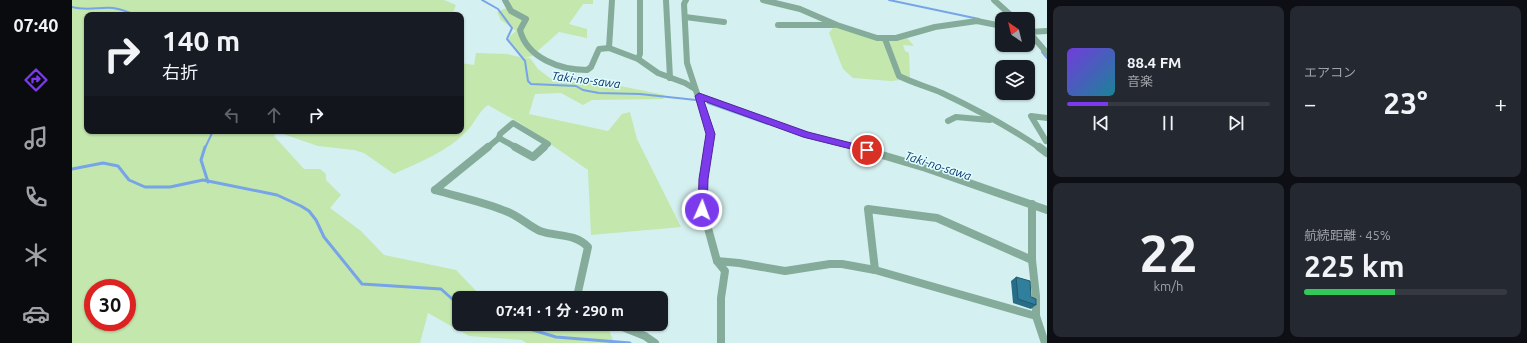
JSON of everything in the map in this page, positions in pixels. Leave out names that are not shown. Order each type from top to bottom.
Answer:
[{"type":"street","points":[[505,0],[511,11],[526,19],[520,30],[522,38],[529,49],[541,59],[578,71],[587,70],[591,67],[600,49],[609,48],[638,59],[658,73],[695,89]]},
{"type":"street","points":[[609,48],[612,0]]},
{"type":"street","points":[[638,59],[640,54],[640,0]]},
{"type":"street","points":[[666,0],[670,78]]},
{"type":"street","points":[[686,0],[684,4],[687,63],[695,89],[699,96],[710,134],[704,179],[702,210],[718,261],[725,271],[721,298],[721,343]]},
{"type":"street","points":[[763,0],[796,8],[837,25],[884,39],[896,38],[935,27],[977,21],[995,25]]},
{"type":"street","points":[[994,0],[1007,12]]},
{"type":"street","points":[[685,17],[724,22]]},
{"type":"street","points":[[778,25],[837,25]]},
{"type":"street","points":[[1035,31],[1047,31]]},
{"type":"street","points":[[884,39],[899,76],[929,88],[993,120],[1047,153]]},
{"type":"street","points":[[1035,39],[1047,54]]},
{"type":"street","points":[[699,96],[806,135],[867,150],[988,188],[1047,210]]},
{"type":"street","points":[[1031,142],[1046,141],[1031,116],[1047,118]]},
{"type":"street","points":[[948,121],[956,117],[993,120]]},
{"type":"street","points":[[499,138],[533,157],[548,144],[513,123],[500,134],[499,138],[435,190],[494,206],[518,216],[540,231],[576,237],[586,243],[588,247],[578,291]]},
{"type":"street","points":[[1032,204],[1032,260],[1036,296],[1036,316],[1045,343]]},
{"type":"street","points":[[875,270],[868,209],[937,218],[1032,260]]},
{"type":"street","points":[[718,261],[784,271],[830,264],[842,264],[875,270],[1036,316]]},
{"type":"street","points":[[632,331],[645,336],[654,343]]},
{"type":"green space","points":[[72,0],[444,0],[456,5],[453,12],[84,12],[84,134],[276,134],[274,136],[304,169],[320,169],[326,174],[326,180],[341,195],[330,208],[361,231],[384,255],[456,270],[476,291],[452,291],[452,326],[428,313],[420,343],[72,343]]},
{"type":"green space","points":[[509,0],[593,0],[593,4],[583,4],[569,24],[587,29],[587,38],[559,32],[532,56],[524,58],[508,42],[510,36],[516,31],[501,20],[497,12],[511,6]]},
{"type":"green space","points":[[838,27],[880,40],[897,40],[907,38],[914,46],[903,45],[905,51],[909,53],[910,79],[891,81],[853,78],[843,69],[829,33],[833,28]]},
{"type":"green space","points":[[476,53],[507,54],[530,58],[538,69],[555,82],[605,83],[665,95],[663,99],[592,100],[583,105],[561,93],[535,94],[529,114],[608,131],[622,114],[630,112],[637,139],[681,227],[591,235],[588,170],[520,123],[488,105],[464,134],[464,63],[474,65]]},
{"type":"green space","points":[[283,134],[464,134],[442,151],[394,174],[364,153],[354,150],[318,146]]},
{"type":"green space","points":[[460,331],[609,331],[614,343],[526,343],[522,340],[469,336]]},
{"type":"building","points":[[1016,277],[1030,281],[1031,297],[1036,299],[1036,305],[1018,299]]},
{"type":"waterway","name":"Taki-no-sawa","points":[[482,0],[498,9],[512,28],[507,39],[525,61],[528,81],[531,84],[576,86],[583,90],[599,93],[640,94],[696,100]]},
{"type":"waterway","points":[[889,0],[979,19]]},
{"type":"waterway","points":[[72,7],[82,9],[113,8],[128,12]]},
{"type":"waterway","points":[[1042,52],[1047,58]]},
{"type":"waterway","name":"Taki-no-sawa","points":[[708,103],[768,124]]},
{"type":"waterway","points":[[205,148],[212,134]]},
{"type":"waterway","points":[[205,147],[201,160],[208,181]]},
{"type":"waterway","points":[[72,169],[103,163],[118,166],[129,180],[145,187],[170,187],[203,180],[208,181]]},
{"type":"waterway","points":[[208,181],[277,195],[309,211],[316,220],[324,237],[362,284],[441,289],[452,299]]},
{"type":"waterway","points":[[536,331],[556,337],[630,343]]},
{"type":"route","points":[[702,210],[704,179],[710,134],[700,104],[699,96],[806,135],[867,150]]}]
